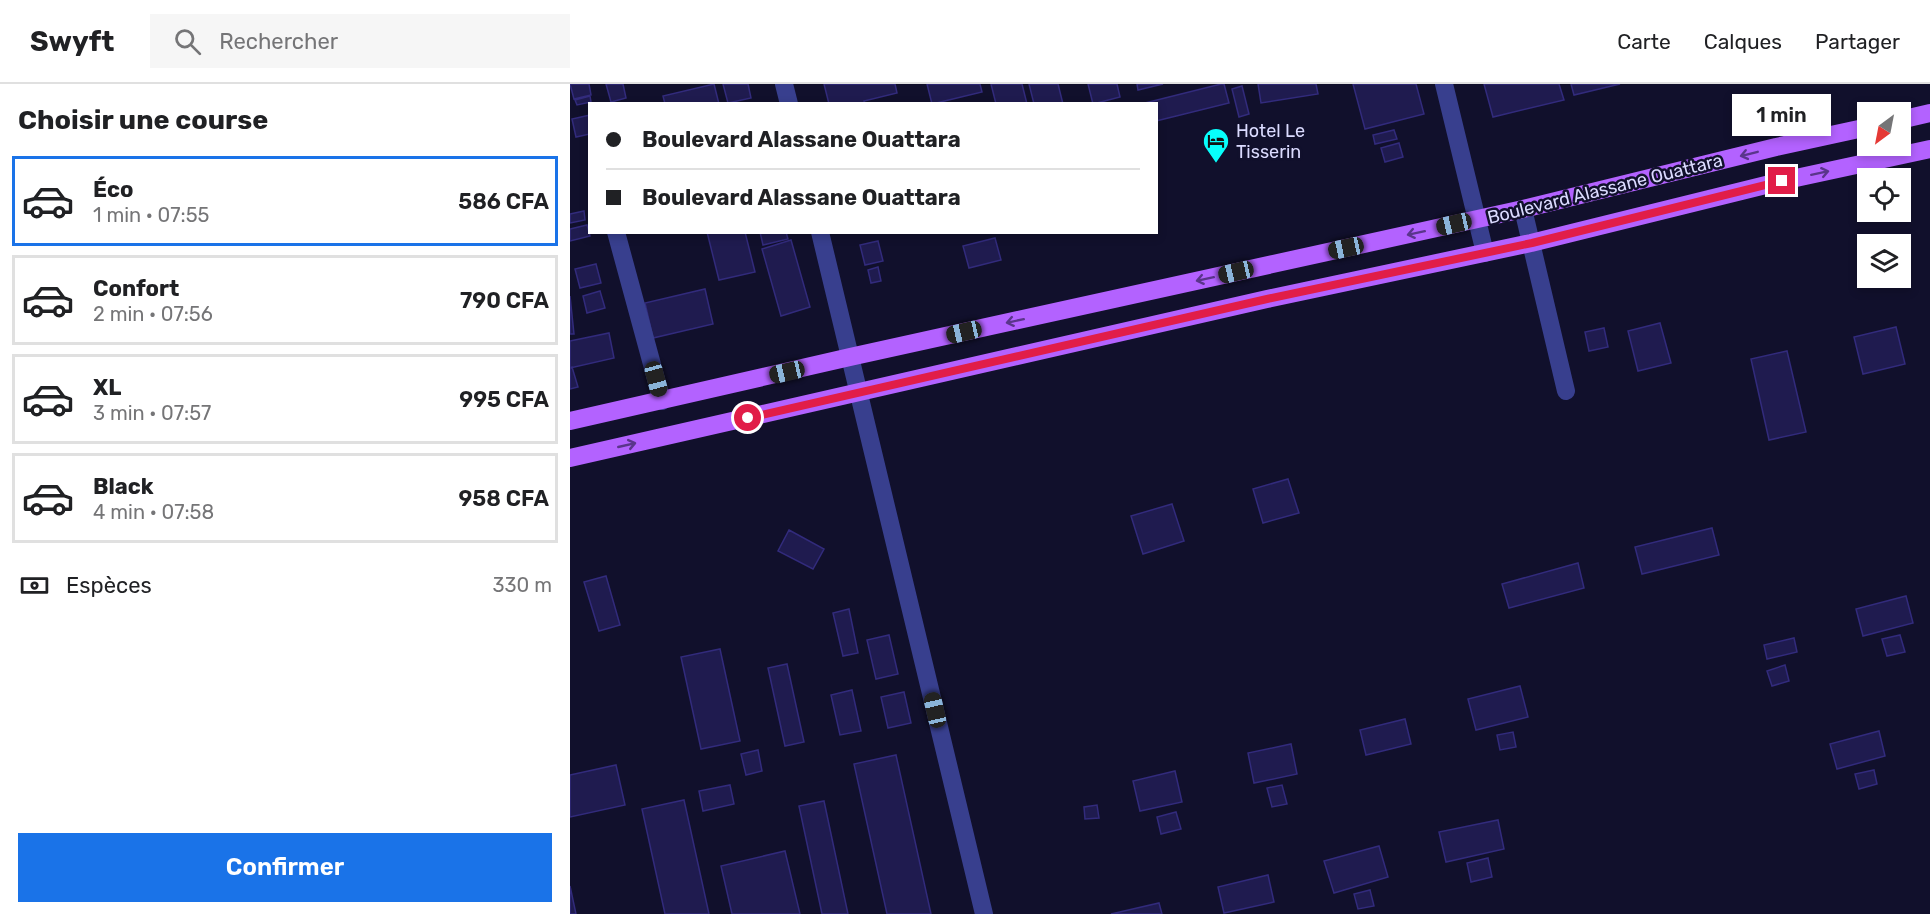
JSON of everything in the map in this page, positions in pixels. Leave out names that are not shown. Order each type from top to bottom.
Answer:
[{"type":"main road","points":[[1911,117],[1930,113]]},
{"type":"main road","name":"Boulevard Alassane Ouattara","points":[[570,422],[850,357],[1476,220],[1857,129]]},
{"type":"main road","name":"Boulevard Alassane Ouattara","points":[[570,458],[1267,299],[1532,243],[1770,184],[1930,149]]},
{"type":"street","points":[[784,84],[788,102]]},
{"type":"street","points":[[1444,84],[1485,253]]},
{"type":"street","points":[[1523,209],[1566,391]]},
{"type":"street","points":[[617,234],[662,401]]},
{"type":"street","points":[[820,234],[984,914]]},
{"type":"building","points":[[570,84],[589,84],[591,95],[574,99]]},
{"type":"building","points":[[606,84],[623,84],[626,98],[611,102]]},
{"type":"building","points":[[714,84],[718,102],[664,102],[663,96]]},
{"type":"building","points":[[723,84],[748,84],[751,98],[728,102]]},
{"type":"building","points":[[824,84],[895,84],[897,93],[864,102],[828,102]]},
{"type":"building","points":[[927,84],[980,84],[982,92],[932,102]]},
{"type":"building","points":[[991,84],[1022,84],[1026,102],[996,102]]},
{"type":"building","points":[[1029,84],[1058,84],[1062,102],[1034,102]]},
{"type":"building","points":[[1088,84],[1117,84],[1120,97],[1092,102]]},
{"type":"building","points":[[1137,84],[1163,84],[1138,90]]},
{"type":"building","points":[[1224,84],[1229,103],[1158,121],[1158,102],[1149,102]]},
{"type":"building","points":[[1258,84],[1316,84],[1318,94],[1261,103]]},
{"type":"building","points":[[1353,84],[1416,84],[1424,114],[1365,129]]},
{"type":"building","points":[[1484,84],[1559,84],[1564,100],[1493,117]]},
{"type":"building","points":[[1571,84],[1620,84],[1574,95]]},
{"type":"building","points":[[1242,86],[1249,114],[1239,117],[1232,89]]},
{"type":"building","points":[[590,96],[591,102],[577,105],[575,100]]},
{"type":"building","points":[[588,115],[588,134],[576,137],[572,119]]},
{"type":"building","points":[[1394,130],[1397,139],[1375,144],[1373,135]]},
{"type":"building","points":[[1399,143],[1403,157],[1385,162],[1381,148]]},
{"type":"building","points":[[584,211],[585,220],[570,223],[570,214]]},
{"type":"building","points":[[587,225],[590,236],[570,241],[570,229]]},
{"type":"building","points":[[708,234],[746,234],[755,272],[719,280]]},
{"type":"building","points":[[760,234],[787,234],[788,239],[763,245]]},
{"type":"building","points":[[995,238],[1001,260],[969,268],[963,246]]},
{"type":"building","points":[[791,240],[810,307],[781,316],[762,249]]},
{"type":"building","points":[[878,241],[883,261],[865,265],[860,245]]},
{"type":"building","points":[[596,264],[601,283],[580,288],[575,269]]},
{"type":"building","points":[[878,267],[881,281],[871,283],[868,270]]},
{"type":"building","points":[[705,289],[713,324],[653,338],[645,303]]},
{"type":"building","points":[[600,291],[605,308],[587,313],[583,296]]},
{"type":"building","points":[[570,296],[574,334],[570,334]]},
{"type":"building","points":[[1660,323],[1671,363],[1638,371],[1628,331]]},
{"type":"building","points":[[1896,327],[1905,364],[1863,374],[1854,337]]},
{"type":"building","points":[[1604,328],[1608,347],[1589,351],[1585,332]]},
{"type":"building","points":[[609,333],[614,358],[570,368],[570,341]]},
{"type":"building","points":[[1787,351],[1806,432],[1769,440],[1751,359]]},
{"type":"building","points":[[572,367],[578,387],[570,389],[570,368]]},
{"type":"building","points":[[1288,479],[1299,513],[1263,523],[1253,489]]},
{"type":"building","points":[[1172,504],[1184,541],[1143,554],[1131,516]]},
{"type":"building","points":[[1712,528],[1719,555],[1642,574],[1635,547]]},
{"type":"building","points":[[789,530],[824,549],[813,569],[778,551]]},
{"type":"building","points":[[1578,563],[1584,588],[1509,608],[1502,584]]},
{"type":"building","points":[[606,576],[620,625],[599,631],[584,582]]},
{"type":"building","points":[[1906,596],[1913,623],[1863,636],[1856,609]]},
{"type":"building","points":[[849,609],[858,653],[843,656],[833,613]]},
{"type":"building","points":[[889,635],[898,674],[876,679],[867,640]]},
{"type":"building","points":[[1900,635],[1905,652],[1887,656],[1882,639]]},
{"type":"building","points":[[1794,638],[1797,652],[1767,659],[1764,645]]},
{"type":"building","points":[[720,649],[740,741],[701,749],[681,657]]},
{"type":"building","points":[[787,664],[804,742],[785,746],[768,668]]},
{"type":"building","points":[[1785,665],[1789,681],[1772,686],[1767,671]]},
{"type":"building","points":[[1520,686],[1528,717],[1476,730],[1468,699]]},
{"type":"building","points":[[852,690],[861,731],[840,735],[831,695]]},
{"type":"building","points":[[904,692],[911,723],[888,728],[881,697]]},
{"type":"building","points":[[1405,719],[1411,744],[1366,755],[1360,730]]},
{"type":"building","points":[[1879,731],[1885,756],[1837,769],[1830,744]]},
{"type":"building","points":[[1513,732],[1516,747],[1500,750],[1497,735]]},
{"type":"building","points":[[1291,744],[1297,774],[1254,783],[1248,753]]},
{"type":"building","points":[[758,750],[762,771],[746,775],[741,754]]},
{"type":"building","points":[[896,755],[931,914],[887,914],[854,764]]},
{"type":"building","points":[[616,765],[625,805],[570,817],[570,775]]},
{"type":"building","points":[[1874,770],[1877,784],[1859,789],[1855,774]]},
{"type":"building","points":[[1175,771],[1182,802],[1140,811],[1133,781]]},
{"type":"building","points":[[730,785],[734,804],[703,811],[699,791]]},
{"type":"building","points":[[1282,785],[1287,804],[1272,807],[1267,788]]},
{"type":"building","points":[[684,800],[709,914],[665,914],[642,809]]},
{"type":"building","points":[[824,801],[848,914],[822,914],[799,806]]},
{"type":"building","points":[[1097,805],[1099,818],[1085,819],[1084,807]]},
{"type":"building","points":[[1176,812],[1181,829],[1161,834],[1157,817]]},
{"type":"building","points":[[1498,820],[1504,849],[1446,862],[1439,832]]},
{"type":"building","points":[[1379,846],[1388,877],[1334,893],[1324,861]]},
{"type":"building","points":[[785,851],[800,914],[732,914],[721,866]]},
{"type":"building","points":[[1488,858],[1492,877],[1471,882],[1467,863]]},
{"type":"building","points":[[1268,875],[1274,902],[1224,913],[1218,887]]},
{"type":"building","points":[[570,886],[576,914],[570,914]]},
{"type":"building","points":[[1370,890],[1374,906],[1358,909],[1354,894]]},
{"type":"building","points":[[1159,903],[1162,914],[1111,914]]},
{"type":"place","name":"Hotel Le Tisserin","points":[[1216,164]]},
{"type":"route","points":[[748,418],[1267,299],[1532,243],[1782,181]]}]
